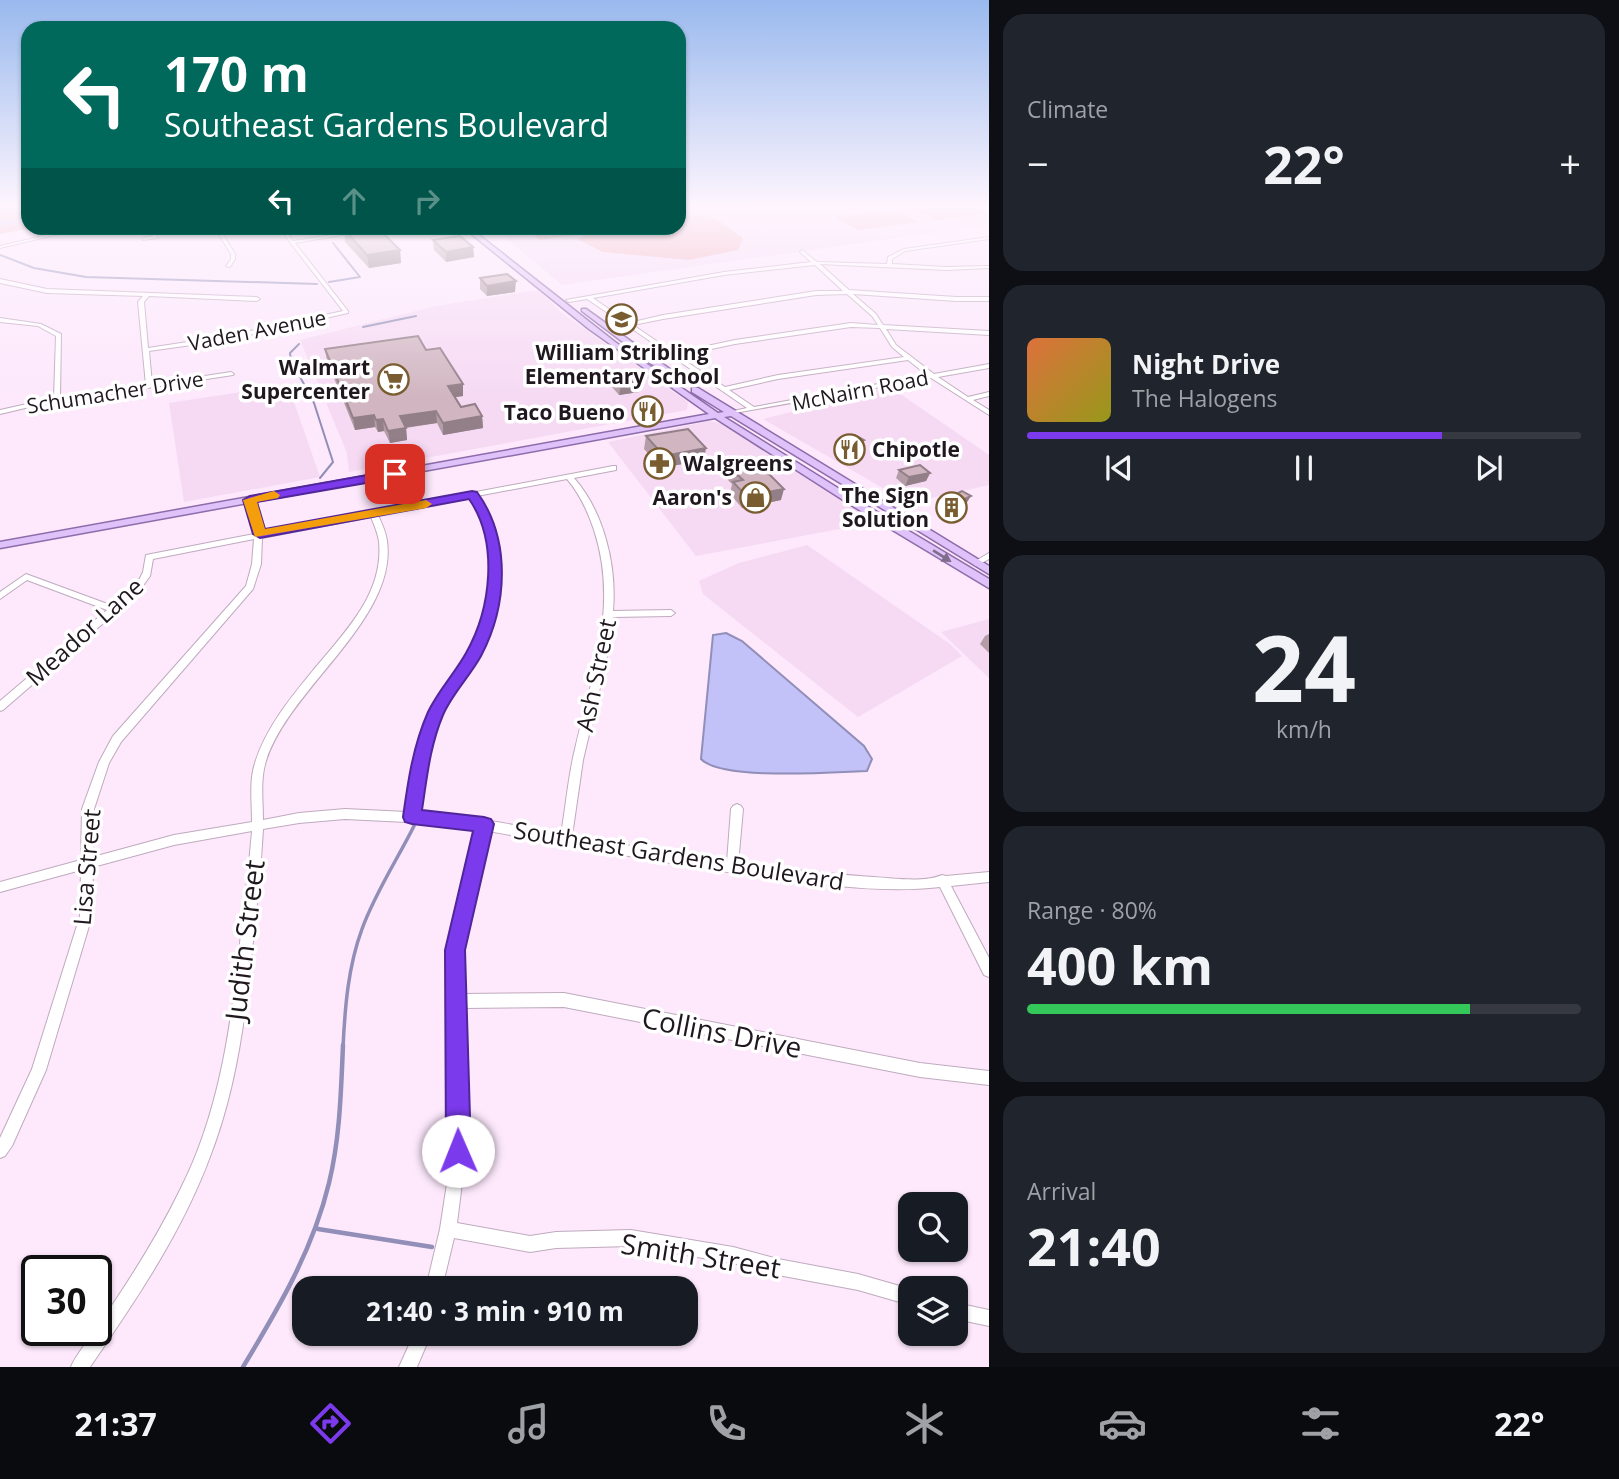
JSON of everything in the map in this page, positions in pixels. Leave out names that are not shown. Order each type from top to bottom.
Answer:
[{"type":"main road","points":[[518,269],[568,309],[689,396],[989,584]]},
{"type":"main road","points":[[530,269],[605,326],[731,413],[989,571]]},
{"type":"main road","points":[[568,309],[576,310],[594,323],[605,326]]},
{"type":"main road","points":[[682,422],[692,410],[689,396]]},
{"type":"main road","points":[[0,545],[731,413]]},
{"type":"street","name":"Vaden Avenue","points":[[145,350],[227,338],[346,312],[313,269]]},
{"type":"street","points":[[569,300],[772,269]]},
{"type":"street","points":[[825,269],[879,325],[894,346],[932,376],[989,413]]},
{"type":"street","points":[[923,269],[959,269]]},
{"type":"street","points":[[0,281],[47,291],[257,299]]},
{"type":"street","points":[[626,325],[770,300],[849,292],[989,299]]},
{"type":"street","points":[[147,295],[141,302],[149,386]]},
{"type":"street","points":[[588,297],[753,410]]},
{"type":"street","points":[[0,320],[39,325],[59,335],[57,400]]},
{"type":"street","points":[[672,355],[831,327],[879,325],[989,333]]},
{"type":"street","points":[[724,389],[778,377],[908,358]]},
{"type":"street","name":"McNairn Road","points":[[731,413],[989,366]]},
{"type":"street","name":"Schumacher Drive","points":[[0,412],[57,400],[230,374]]},
{"type":"street","points":[[967,399],[989,394]]},
{"type":"street","name":"Meador Lane","points":[[0,707],[144,582],[149,570],[149,557],[613,468]]},
{"type":"street","name":"Ash Street","points":[[566,840],[579,754],[609,631],[611,591],[607,555],[590,508],[578,486],[569,477]]},
{"type":"street","points":[[412,817],[420,761],[428,734],[437,710],[474,654],[488,621],[495,591],[494,555],[485,512],[472,494]]},
{"type":"street","name":"Lisa Street","points":[[0,1151],[39,1070],[86,916],[88,809],[104,762],[130,723],[250,587],[258,563],[260,534],[250,500]]},
{"type":"street","name":"Judith Street","points":[[80,1367],[140,1277],[182,1206],[209,1142],[227,1077],[246,942],[258,825],[259,763],[276,725],[371,603],[380,575],[384,541],[374,514]]},
{"type":"street","points":[[976,563],[989,556]]},
{"type":"street","points":[[0,596],[26,577],[113,609]]},
{"type":"street","points":[[609,614],[671,613]]},
{"type":"street","points":[[732,867],[737,809]]},
{"type":"street","name":"Southeast Gardens Boulevard","points":[[0,887],[174,840],[258,825],[345,814],[484,824],[732,867],[867,883],[909,885],[989,877]]},
{"type":"street","points":[[437,1276],[448,1229],[458,1151],[455,950],[484,824]]},
{"type":"street","points":[[942,880],[989,971]]},
{"type":"street","name":"Collins Drive","points":[[455,1001],[564,1000],[920,1070],[989,1078]]},
{"type":"street","name":"Smith Street","points":[[448,1229],[530,1244],[556,1240],[631,1238],[733,1255],[778,1267],[858,1282],[898,1294]]},
{"type":"street","points":[[968,1314],[989,1318]]},
{"type":"street","points":[[408,1367],[418,1346]]},
{"type":"shaded area","points":[[543,269],[677,269],[562,285]]},
{"type":"shaded area","points":[[538,290],[562,313],[688,402],[687,410],[349,472],[347,453],[300,340],[436,306]]},
{"type":"shaded area","points":[[288,385],[320,477],[184,502],[169,403]]},
{"type":"shaded area","points":[[890,387],[989,455],[989,485],[909,503],[763,419]]},
{"type":"shaded area","points":[[709,421],[723,424],[877,522],[696,556],[608,442]]},
{"type":"shaded area","points":[[807,545],[950,644],[962,656],[858,717],[703,594],[699,581],[739,563]]},
{"type":"shaded area","points":[[989,619],[989,678],[941,632]]},
{"type":"water","points":[[726,633],[742,641],[864,746],[872,759],[867,771],[754,773],[713,766],[701,759],[713,635]]},
{"type":"building","points":[[507,274],[516,281],[487,286],[480,278]]},
{"type":"building","name":"Walmart Supercenter","points":[[418,336],[426,350],[440,348],[463,384],[448,386],[461,407],[475,404],[482,416],[443,423],[436,411],[400,416],[406,428],[388,431],[383,419],[376,420],[374,415],[353,418],[325,349]]},
{"type":"building","points":[[632,372],[640,380],[621,384],[613,375]]},
{"type":"building","points":[[688,429],[706,448],[664,456],[646,436]]},
{"type":"building","points":[[855,435],[864,440],[849,446],[840,441]]},
{"type":"building","points":[[754,459],[784,489],[746,496],[733,482],[743,480],[727,465]]},
{"type":"building","points":[[920,465],[930,473],[909,477],[899,470]]},
{"type":"building","points":[[962,491],[971,496],[950,506],[941,501]]},
{"type":"waterway","points":[[39,269],[86,277],[317,284]]},
{"type":"waterway","points":[[329,282],[360,277],[353,269]]},
{"type":"waterway","points":[[363,327],[416,316]]},
{"type":"waterway","points":[[299,344],[290,353],[291,360],[314,403],[333,462],[320,478]]},
{"type":"waterway","points":[[343,1047],[348,987],[357,943],[373,903],[414,826]]},
{"type":"waterway","points":[[243,1367],[293,1278],[322,1208],[336,1149],[343,1045]]},
{"type":"waterway","points":[[318,1229],[432,1247]]},
{"type":"slow traffic","points":[[274,495],[250,500],[260,534],[426,504]]},
{"type":"place","name":"William Stribling Elementary School","points":[[622,320]]},
{"type":"place","name":"Walmart Supercenter","points":[[393,379]]},
{"type":"place","name":"Taco Bueno","points":[[648,412]]},
{"type":"place","name":"Chipotle","points":[[849,449]]},
{"type":"place","name":"Walgreens","points":[[660,463]]},
{"type":"place","name":"Aaron's","points":[[755,497]]},
{"type":"place","name":"The Sign Solution","points":[[952,507]]},
{"type":"route","points":[[395,474],[250,500],[260,534],[472,494],[485,512],[494,555],[495,591],[488,621],[474,654],[437,710],[420,761],[412,817],[484,824],[455,950],[458,1151]]}]
